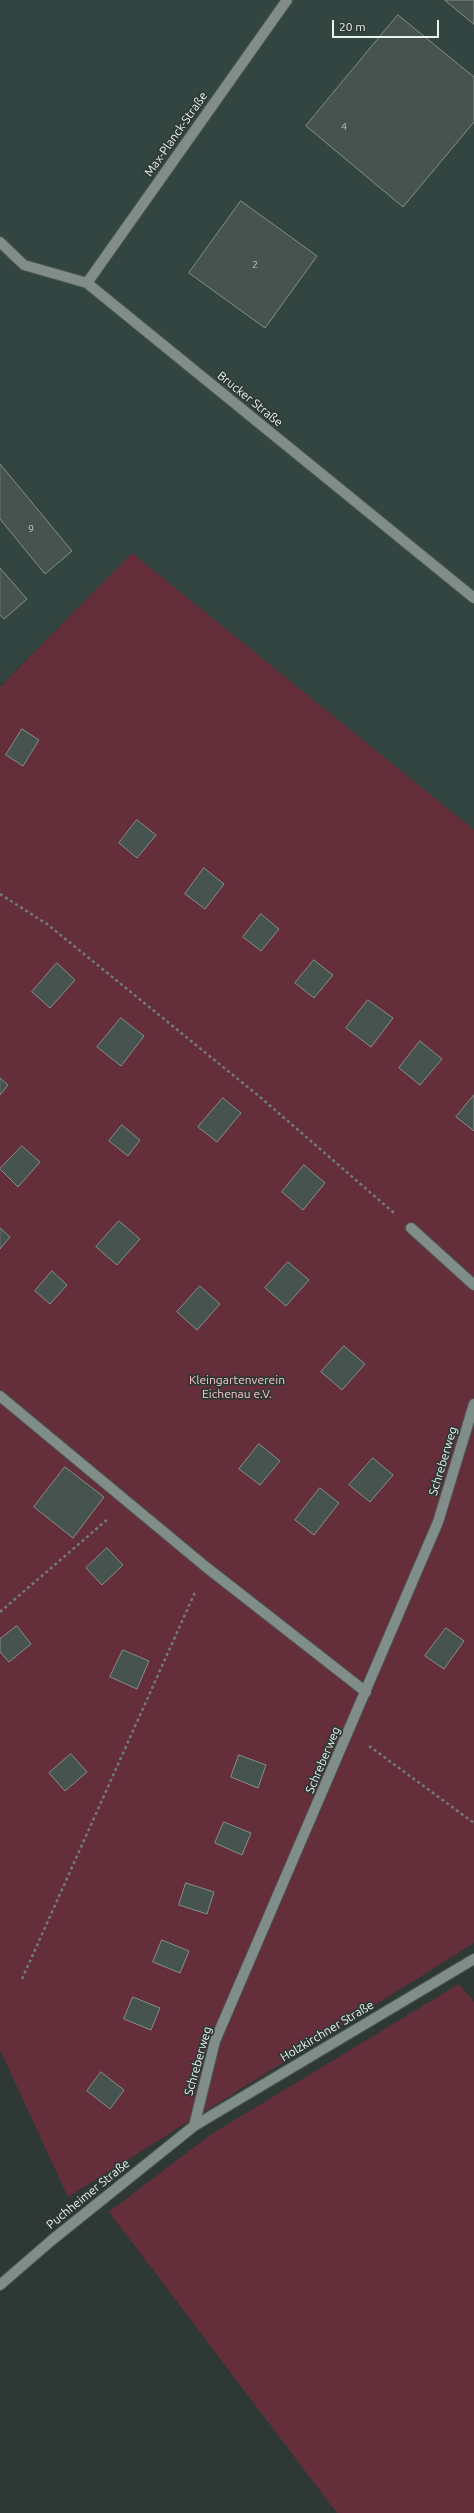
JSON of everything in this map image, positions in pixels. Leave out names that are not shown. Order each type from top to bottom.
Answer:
[{"type":"street","name":"Max-Planck-Straße","points":[[87,284],[287,0]]},
{"type":"street","name":"Brucker Straße","points":[[0,242],[24,265],[87,284],[474,598]]},
{"type":"street","points":[[411,1228],[474,1285]]},
{"type":"street","points":[[0,1396],[206,1567],[366,1692]]},
{"type":"street","name":"Schreberweg","points":[[194,2126],[215,2041],[438,1522],[474,1404]]},
{"type":"street","name":"Holzkirchner Straße","points":[[194,2126],[474,1958]]},
{"type":"street","name":"Puchheimer Straße","points":[[0,2285],[52,2240],[194,2126]]},
{"type":"path","points":[[0,894],[47,924],[78,949],[260,1097],[411,1228]]},
{"type":"path","points":[[0,1612],[127,1502]]},
{"type":"path","points":[[22,1979],[206,1567]]},
{"type":"path","points":[[349,1732],[474,1823]]},
{"type":"shaded area","points":[[0,0],[474,0],[474,830],[132,553],[2,684],[0,681]]},
{"type":"green space","name":"Kleingartenverein Eichenau e.V.","points":[[132,553],[474,830],[474,1943],[68,2197],[0,2050],[0,687]]},
{"type":"green space","points":[[459,1984],[474,2002],[474,2513],[337,2513],[109,2212],[210,2135]]},
{"type":"building","points":[[445,0],[474,0],[474,24]]},
{"type":"building","points":[[398,15],[474,77],[474,122],[403,207],[306,126]]},
{"type":"building","points":[[241,201],[317,256],[265,328],[189,273]]},
{"type":"building","points":[[0,464],[72,551],[45,574],[0,519]]},
{"type":"building","points":[[0,568],[27,599],[4,619],[0,615]]},
{"type":"building","points":[[22,729],[39,740],[23,766],[6,755]]},
{"type":"building","points":[[137,820],[156,835],[137,858],[119,843]]},
{"type":"building","points":[[204,868],[224,884],[205,909],[185,894]]},
{"type":"building","points":[[261,914],[279,929],[261,951],[243,937]]},
{"type":"building","points":[[314,960],[333,975],[314,998],[295,983]]},
{"type":"building","points":[[57,963],[75,980],[50,1008],[32,992]]},
{"type":"building","points":[[368,1000],[393,1018],[371,1047],[346,1028]]},
{"type":"building","points":[[121,1018],[144,1036],[121,1066],[97,1047]]},
{"type":"building","points":[[420,1041],[442,1059],[420,1085],[399,1068]]},
{"type":"building","points":[[0,1078],[8,1085],[0,1095]]},
{"type":"building","points":[[474,1095],[474,1131],[456,1117]]},
{"type":"building","points":[[223,1098],[241,1113],[217,1142],[198,1127]]},
{"type":"building","points":[[122,1125],[140,1140],[128,1156],[109,1141]]},
{"type":"building","points":[[22,1146],[40,1162],[18,1187],[0,1169]]},
{"type":"building","points":[[304,1165],[325,1183],[303,1210],[282,1192]]},
{"type":"building","points":[[119,1221],[140,1239],[117,1265],[96,1247]]},
{"type":"building","points":[[0,1228],[10,1237],[0,1249]]},
{"type":"building","points":[[288,1262],[309,1280],[286,1306],[265,1288]]},
{"type":"building","points":[[52,1271],[67,1285],[50,1304],[35,1291]]},
{"type":"building","points":[[200,1286],[220,1304],[197,1330],[177,1312]]},
{"type":"building","points":[[344,1346],[365,1364],[342,1390],[321,1372]]},
{"type":"building","points":[[259,1444],[280,1461],[260,1485],[239,1469]]},
{"type":"building","points":[[373,1458],[393,1475],[370,1502],[349,1485]]},
{"type":"building","points":[[65,1467],[104,1497],[73,1538],[34,1507]]},
{"type":"building","points":[[320,1488],[339,1503],[314,1535],[295,1520]]},
{"type":"building","points":[[107,1548],[123,1565],[102,1585],[86,1568]]},
{"type":"building","points":[[17,1626],[31,1644],[9,1662],[0,1652],[0,1639]]},
{"type":"building","points":[[446,1628],[464,1641],[444,1669],[425,1656]]},
{"type":"building","points":[[123,1650],[149,1661],[137,1689],[110,1677]]},
{"type":"building","points":[[71,1754],[87,1772],[65,1791],[49,1773]]},
{"type":"building","points":[[239,1755],[266,1765],[258,1788],[231,1777]]},
{"type":"building","points":[[224,1822],[251,1833],[242,1855],[215,1843]]},
{"type":"building","points":[[186,1883],[214,1892],[207,1914],[179,1905]]},
{"type":"building","points":[[162,1940],[189,1951],[180,1973],[153,1962]]},
{"type":"building","points":[[133,1997],[160,2008],[151,2030],[124,2019]]},
{"type":"building","points":[[101,2072],[124,2090],[110,2109],[87,2091]]}]
